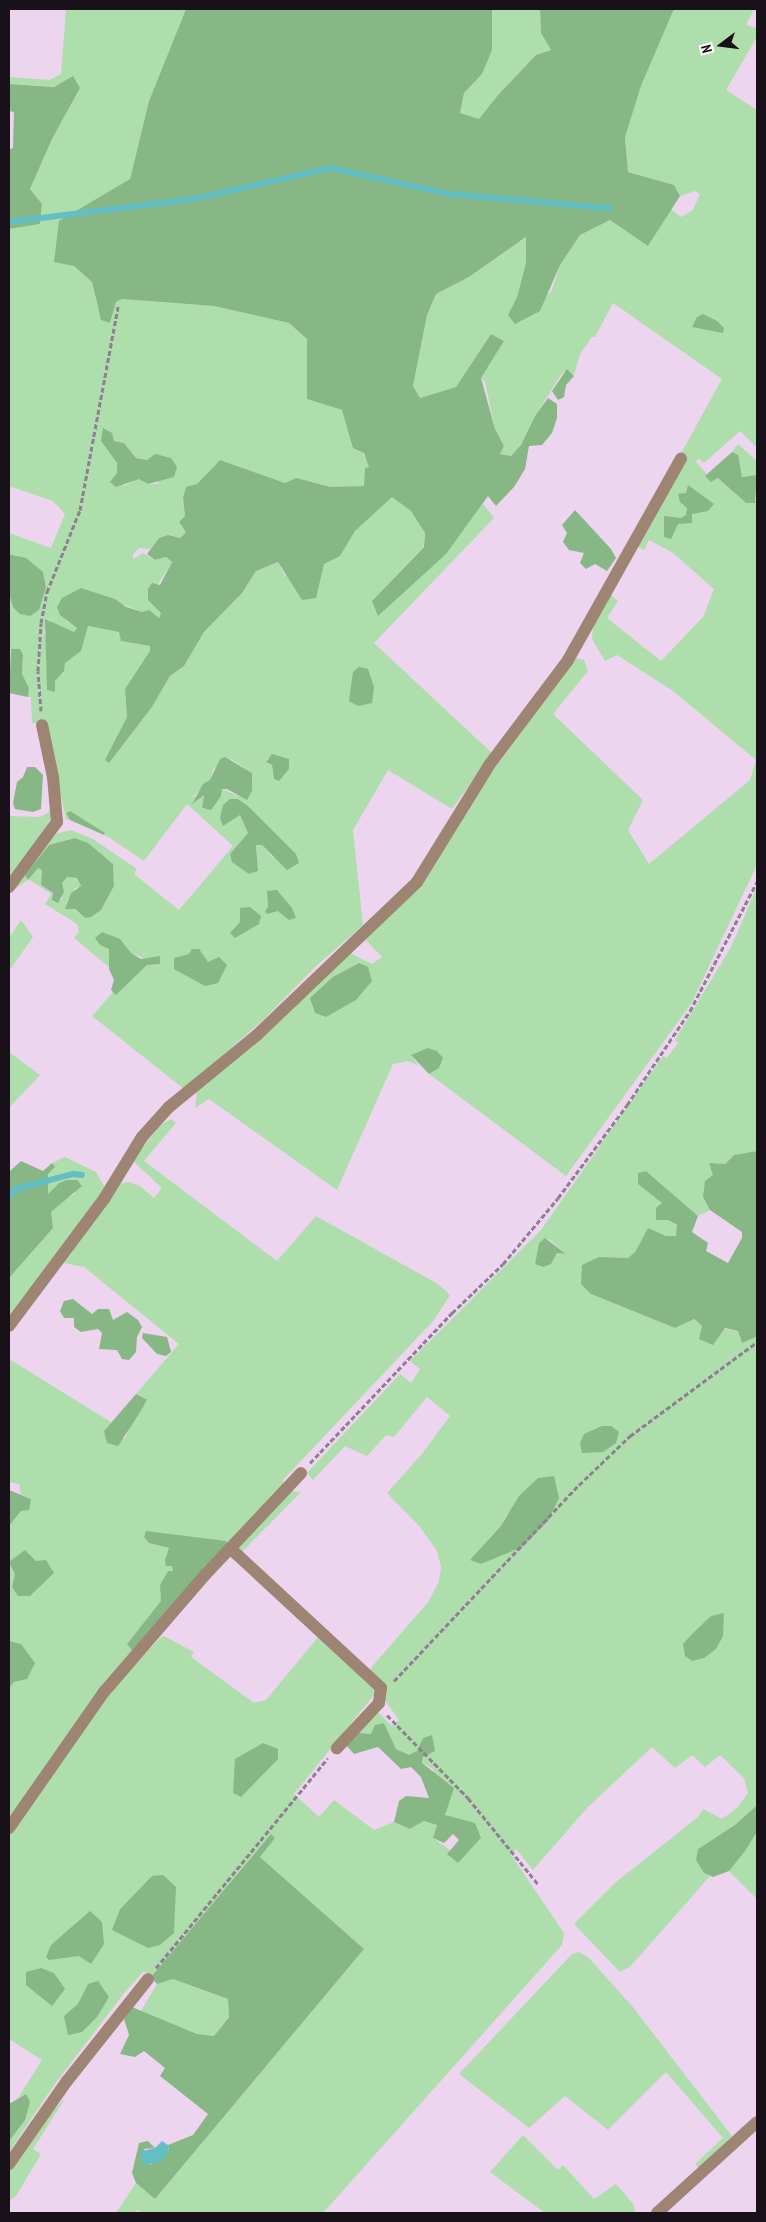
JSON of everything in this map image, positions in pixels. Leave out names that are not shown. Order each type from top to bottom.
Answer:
[{"type":"street","points":[[9,1326],[50,1277],[104,1199],[142,1137],[169,1107],[257,1035],[417,882],[490,764],[568,660],[681,459]]},
{"type":"street","points":[[9,887],[57,822],[53,777],[42,725]]},
{"type":"street","points":[[9,1828],[104,1692],[230,1548],[301,1473]]},
{"type":"street","points":[[230,1548],[381,1688],[379,1699],[336,1748]]},
{"type":"street","points":[[9,2164],[67,2081],[148,1979]]},
{"type":"street","points":[[657,2213],[757,2122]]},
{"type":"path","points":[[42,725],[38,672],[41,623],[47,592],[80,510],[118,307]]},
{"type":"path","points":[[301,1473],[503,1264],[558,1198],[626,1106],[690,1011],[757,882]]},
{"type":"path","points":[[538,1884],[481,1813],[379,1699],[579,1485],[630,1436],[757,1342]]},
{"type":"path","points":[[148,1979],[336,1748]]},
{"type":"shaded area","points":[[66,9],[186,9],[149,101],[130,179],[60,221],[74,266],[92,282],[98,309],[110,322],[116,302],[122,299],[214,306],[289,323],[307,339],[307,399],[342,410],[370,467],[365,468],[365,486],[331,487],[313,482],[285,483],[220,460],[183,498],[185,517],[179,522],[186,532],[180,538],[168,535],[159,538],[150,549],[139,548],[133,554],[133,559],[143,553],[155,560],[166,557],[172,562],[148,600],[162,613],[158,618],[103,597],[66,621],[77,627],[74,632],[57,627],[48,619],[44,632],[48,644],[46,657],[55,681],[64,663],[81,651],[87,626],[120,632],[121,641],[150,646],[151,651],[125,689],[127,717],[111,749],[109,763],[152,707],[170,676],[184,666],[204,632],[242,593],[256,571],[278,562],[285,576],[340,556],[355,531],[391,496],[411,511],[425,533],[423,547],[373,600],[379,615],[483,504],[494,518],[374,643],[493,754],[452,809],[388,770],[353,830],[363,925],[315,967],[265,1018],[184,1089],[92,1016],[113,992],[116,995],[147,965],[160,964],[131,953],[126,947],[100,945],[109,949],[109,967],[74,938],[79,932],[77,924],[45,904],[51,894],[28,879],[38,868],[42,870],[41,885],[62,900],[62,883],[67,877],[77,878],[81,887],[75,888],[66,903],[85,918],[101,910],[114,886],[113,864],[87,843],[75,838],[49,845],[26,875],[28,880],[15,889],[13,887],[55,834],[71,830],[93,839],[137,869],[134,874],[179,910],[233,846],[187,804],[144,861],[71,812],[66,813],[70,820],[66,819],[45,722],[32,723],[31,697],[28,697],[29,688],[22,674],[23,655],[11,649],[9,654],[9,593],[30,616],[39,609],[46,586],[43,572],[17,555],[9,554],[9,533],[51,548],[65,514],[53,501],[9,486],[9,229],[40,224],[42,204],[30,189],[52,139],[80,88],[9,84],[9,77],[49,80],[61,74]],"holes":[[[112,433],[114,441],[124,443],[136,458],[147,460],[159,484],[148,484],[139,478],[124,486],[117,473],[117,463],[101,441]],[[267,758],[289,769],[274,779],[272,765],[266,762]],[[231,759],[252,773],[252,791],[238,796],[222,789],[221,796],[211,809],[202,809],[204,794],[192,798],[210,780],[214,768]],[[248,806],[258,817],[274,859],[262,845],[256,844],[258,871],[249,874],[230,854],[248,833],[240,815],[235,817]]]},
{"type":"shaded area","points":[[186,9],[492,9],[492,50],[482,74],[464,93],[460,113],[479,119],[498,95],[536,55],[551,50],[541,33],[540,9],[674,9],[641,86],[625,137],[628,172],[674,185],[680,196],[648,246],[610,220],[580,235],[560,265],[540,311],[515,324],[508,315],[517,297],[526,263],[526,237],[469,277],[436,294],[427,315],[413,386],[420,398],[456,387],[491,334],[504,341],[481,378],[495,429],[504,446],[500,454],[511,456],[521,445],[535,416],[548,398],[557,404],[557,418],[552,433],[542,445],[529,446],[525,469],[514,487],[496,506],[488,496],[446,554],[378,616],[372,601],[424,547],[425,533],[411,511],[392,497],[355,531],[340,556],[324,564],[316,598],[302,600],[278,562],[256,571],[242,593],[204,632],[184,666],[170,676],[152,707],[109,763],[105,760],[127,717],[125,689],[150,651],[150,646],[121,641],[119,632],[88,626],[81,651],[65,663],[64,671],[55,681],[55,692],[47,690],[45,619],[74,632],[77,628],[60,615],[57,607],[62,598],[81,588],[115,599],[126,607],[142,612],[149,610],[159,618],[161,613],[148,600],[148,589],[152,583],[160,585],[172,562],[166,557],[155,560],[147,554],[159,538],[168,535],[180,538],[186,532],[179,522],[185,516],[183,498],[186,487],[197,484],[220,460],[285,483],[296,478],[331,487],[364,486],[365,468],[369,467],[364,453],[353,448],[342,410],[307,399],[307,339],[289,323],[214,306],[122,299],[116,302],[110,323],[101,320],[92,282],[74,266],[54,262],[59,221],[130,179],[149,101]]},
{"type":"shaded area","points":[[492,9],[540,9],[541,33],[551,50],[536,55],[498,95],[479,120],[460,113],[464,93],[482,74]]},
{"type":"shaded area","points":[[674,9],[754,9],[746,25],[757,28],[757,37],[726,90],[757,110],[757,448],[740,431],[704,463],[698,458],[696,462],[707,474],[705,476],[718,478],[746,503],[757,500],[757,865],[691,1004],[566,1176],[429,1074],[439,1068],[411,1055],[418,1065],[408,1061],[393,1064],[337,1190],[209,1099],[195,1108],[197,1091],[350,953],[372,964],[382,957],[364,938],[420,885],[465,809],[576,658],[584,660],[588,671],[553,714],[643,800],[628,830],[649,864],[750,780],[756,760],[673,691],[617,655],[605,661],[592,639],[593,625],[611,595],[618,601],[607,618],[661,661],[703,617],[714,589],[673,553],[649,540],[644,550],[637,547],[679,457],[722,379],[613,303],[595,337],[592,337],[580,354],[574,375],[567,370],[561,375],[535,416],[521,445],[511,456],[500,454],[504,446],[495,429],[485,382],[481,378],[504,341],[491,334],[456,387],[420,398],[413,386],[427,315],[436,294],[469,277],[527,237],[526,263],[517,297],[509,315],[551,292],[560,265],[580,235],[610,220],[648,246],[671,209],[681,217],[693,210],[700,194],[695,191],[680,196],[674,185],[628,172],[625,136],[641,86]]},
{"type":"shaded area","points":[[73,76],[80,88],[52,139],[30,189],[42,204],[40,224],[9,229],[9,149],[13,148],[14,112],[9,111],[9,84],[54,87]]},
{"type":"shaded area","points":[[703,314],[717,321],[724,328],[723,333],[692,327],[697,317]]},
{"type":"shaded area","points":[[567,369],[574,376],[566,385],[564,397],[558,400],[552,391]]},
{"type":"shaded area","points":[[103,428],[112,433],[114,441],[124,443],[136,458],[147,460],[155,454],[171,458],[177,467],[174,477],[148,484],[139,479],[116,487],[110,482],[117,473],[117,463],[101,441]]},
{"type":"shaded area","points":[[738,444],[757,461],[757,475],[742,477],[732,452]]},
{"type":"shaded area","points":[[732,452],[738,455],[742,477],[757,475],[755,503],[746,503],[718,478],[711,482],[705,476]]},
{"type":"shaded area","points":[[688,485],[714,504],[708,511],[692,514],[692,523],[678,524],[671,539],[664,537],[664,516],[681,518],[686,515],[687,508],[680,502],[678,494],[686,493]]},
{"type":"shaded area","points":[[575,510],[611,549],[616,558],[607,571],[595,564],[586,569],[580,563],[584,553],[569,550],[563,542],[567,533],[562,525]]},
{"type":"shaded area","points":[[9,554],[26,558],[43,572],[46,587],[39,610],[30,616],[20,614],[13,607],[9,593]]},
{"type":"shaded area","points":[[11,649],[20,649],[23,655],[22,674],[29,688],[28,697],[9,693]]},
{"type":"shaded area","points":[[359,667],[368,669],[374,687],[372,703],[358,706],[349,701],[353,672]]},
{"type":"shaded area","points":[[272,754],[289,759],[289,769],[279,781],[274,779],[272,765],[266,762]]},
{"type":"shaded area","points":[[225,757],[252,773],[252,791],[247,800],[227,789],[222,789],[221,796],[211,810],[202,808],[204,795],[192,804],[203,784],[210,780],[220,759]]},
{"type":"shaded area","points":[[27,767],[35,767],[43,775],[41,809],[33,812],[15,809],[13,803],[17,782],[23,777]]},
{"type":"shaded area","points":[[230,799],[238,799],[248,806],[296,854],[299,863],[287,870],[262,845],[256,845],[258,871],[249,874],[232,862],[230,854],[248,833],[240,815],[223,826],[220,818],[223,805]]},
{"type":"shaded area","points":[[51,807],[51,818],[9,876],[9,816],[40,817],[48,813]]},
{"type":"shaded area","points":[[70,811],[105,833],[104,835],[70,820],[66,813]]},
{"type":"shaded area","points":[[75,838],[88,843],[113,864],[114,886],[101,910],[91,917],[85,918],[75,909],[65,909],[71,893],[81,886],[77,878],[67,877],[62,883],[64,892],[58,903],[52,900],[53,893],[41,885],[42,870],[38,868],[28,880],[25,875],[49,845]]},
{"type":"shaded area","points":[[757,887],[757,1151],[734,1155],[713,1175],[703,1197],[710,1210],[698,1216],[646,1171],[638,1184],[663,1203],[668,1220],[677,1226],[677,1236],[666,1236],[648,1228],[635,1252],[628,1258],[600,1257],[591,1294],[675,1328],[693,1319],[702,1326],[738,1331],[740,1339],[756,1337],[757,1334],[757,1805],[735,1825],[698,1849],[704,1873],[710,1876],[630,1967],[620,1972],[574,1924],[616,1882],[698,1817],[703,1809],[722,1819],[737,1808],[748,1793],[744,1778],[720,1755],[705,1767],[692,1755],[675,1768],[652,1747],[587,1808],[533,1870],[516,1849],[511,1855],[564,1933],[562,1945],[323,2213],[142,2213],[137,2210],[134,2213],[116,2213],[136,2183],[155,2199],[364,1949],[260,1857],[275,1838],[271,1835],[151,1977],[144,1971],[125,1992],[52,2088],[9,2152],[9,2141],[26,2094],[18,2098],[42,2060],[9,2039],[9,1836],[52,1769],[120,1681],[160,1638],[164,1636],[194,1652],[191,1657],[254,1703],[266,1700],[319,1636],[364,1676],[429,1601],[439,1581],[441,1567],[437,1551],[420,1527],[387,1493],[421,1455],[450,1416],[427,1397],[394,1437],[386,1435],[367,1456],[345,1446],[313,1480],[307,1473],[400,1374],[411,1383],[420,1369],[410,1361],[541,1230],[663,1056],[667,1058],[678,1043],[675,1040],[731,947]],"holes":[[[549,1239],[566,1254],[557,1253],[551,1264],[535,1264],[539,1243]],[[508,1512],[499,1555],[481,1564],[471,1560],[500,1527]],[[382,1685],[384,1699],[399,1720],[392,1726],[376,1710],[359,1733],[371,1734],[384,1723],[396,1749],[409,1756],[417,1751],[423,1738],[435,1751],[423,1757],[422,1763],[433,1769],[444,1815],[475,1824],[448,1854],[450,1850],[433,1838],[437,1825],[424,1821],[410,1829],[394,1822],[374,1830],[334,1800],[319,1817],[294,1794]],[[152,1876],[148,1948],[138,1943],[120,1909]]]},
{"type":"shaded area","points":[[277,890],[292,908],[296,918],[289,920],[278,911],[267,914],[265,911],[268,907],[267,891]]},
{"type":"shaded area","points":[[250,907],[261,916],[259,924],[235,938],[230,933],[240,922],[240,908]]},
{"type":"shaded area","points":[[21,920],[33,937],[9,971],[9,933],[11,935]]},
{"type":"shaded area","points":[[102,932],[120,939],[131,953],[141,959],[160,956],[160,964],[147,965],[116,995],[111,990],[114,980],[109,969],[109,949],[100,945],[95,938]]},
{"type":"shaded area","points":[[192,949],[199,949],[208,962],[219,957],[227,965],[218,983],[205,986],[174,969],[174,958],[189,954]]},
{"type":"shaded area","points":[[359,963],[368,967],[372,981],[356,1000],[326,1017],[315,1013],[310,998],[333,977]]},
{"type":"shaded area","points":[[428,1048],[437,1051],[443,1058],[439,1068],[429,1074],[411,1055]]},
{"type":"shaded area","points":[[9,1052],[40,1075],[9,1108]]},
{"type":"shaded area","points":[[171,1119],[176,1123],[144,1161],[277,1261],[316,1216],[438,1284],[450,1295],[434,1320],[283,1480],[284,1484],[228,1546],[226,1541],[146,1532],[144,1537],[149,1543],[169,1548],[173,1571],[160,1594],[162,1601],[127,1644],[133,1652],[9,1819],[9,1688],[14,1682],[21,1644],[9,1641],[9,1526],[31,1499],[21,1494],[19,1484],[9,1482],[9,1359],[111,1422],[104,1431],[125,1439],[132,1421],[147,1401],[136,1394],[179,1344],[84,1267],[64,1263],[119,1184],[129,1182],[140,1186],[154,1198],[162,1188],[132,1160],[161,1125]]},
{"type":"shaded area","points":[[757,1151],[756,1337],[742,1343],[738,1331],[725,1328],[713,1345],[699,1339],[702,1326],[694,1319],[675,1328],[591,1294],[581,1284],[582,1265],[599,1257],[628,1258],[635,1252],[648,1228],[666,1236],[676,1236],[677,1225],[668,1220],[656,1220],[656,1208],[662,1203],[638,1184],[638,1173],[646,1171],[698,1216],[692,1232],[708,1243],[706,1251],[728,1263],[742,1238],[742,1232],[710,1210],[703,1197],[705,1181],[713,1175],[709,1163],[725,1164],[734,1155]]},
{"type":"shaded area","points":[[65,1157],[96,1172],[105,1188],[9,1318],[9,1278],[53,1228],[51,1212],[59,1203],[75,1194],[77,1180],[59,1183],[48,1194],[46,1190],[48,1174],[55,1167],[52,1163]]},
{"type":"shaded area","points":[[21,1161],[43,1171],[52,1163],[55,1167],[48,1174],[48,1194],[59,1183],[67,1180],[77,1180],[82,1186],[51,1212],[53,1228],[9,1278],[9,1172]]},
{"type":"shaded area","points":[[545,1238],[566,1254],[557,1253],[551,1264],[543,1267],[535,1264],[539,1243]]},
{"type":"shaded area","points":[[73,1299],[92,1314],[98,1309],[109,1309],[113,1320],[127,1312],[138,1320],[142,1327],[137,1337],[136,1352],[129,1360],[122,1359],[117,1350],[99,1349],[102,1333],[98,1329],[81,1332],[74,1327],[74,1318],[64,1318],[60,1311],[64,1301]]},
{"type":"shaded area","points":[[143,1333],[167,1337],[171,1352],[166,1356],[157,1354],[142,1338]]},
{"type":"shaded area","points":[[136,1394],[147,1400],[139,1414],[118,1446],[107,1443],[104,1431]]},
{"type":"shaded area","points":[[602,1426],[611,1426],[619,1432],[616,1443],[603,1452],[582,1453],[580,1443],[584,1434]]},
{"type":"shaded area","points":[[554,1476],[559,1498],[548,1521],[522,1547],[481,1564],[470,1560],[500,1527],[519,1496],[538,1478]]},
{"type":"shaded area","points":[[9,1490],[31,1499],[29,1510],[21,1511],[9,1526]]},
{"type":"shaded area","points":[[290,1491],[301,1492],[240,1554],[235,1549]]},
{"type":"shaded area","points":[[146,1531],[226,1541],[228,1546],[133,1652],[127,1644],[161,1601],[160,1585],[168,1571],[173,1571],[172,1566],[166,1566],[165,1560],[169,1548],[149,1543],[144,1537]]},
{"type":"shaded area","points":[[25,1550],[36,1561],[46,1560],[54,1573],[30,1596],[18,1596],[12,1587],[15,1574],[9,1562]]},
{"type":"shaded area","points":[[724,1613],[723,1636],[716,1649],[704,1658],[692,1661],[685,1656],[683,1644],[692,1634],[711,1616]]},
{"type":"shaded area","points":[[9,1641],[21,1644],[35,1663],[27,1679],[14,1682],[9,1688]]},
{"type":"shaded area","points":[[384,1723],[396,1749],[409,1755],[417,1751],[423,1738],[432,1735],[435,1751],[423,1757],[422,1763],[454,1788],[445,1815],[475,1823],[481,1838],[458,1863],[447,1854],[459,1840],[453,1834],[444,1843],[433,1838],[437,1825],[424,1821],[410,1829],[394,1822],[399,1801],[406,1796],[429,1798],[421,1777],[411,1767],[401,1769],[378,1747],[354,1754],[346,1745],[359,1733],[371,1734],[375,1725]]},
{"type":"shaded area","points":[[263,1743],[278,1749],[278,1759],[241,1797],[233,1793],[235,1759]]},
{"type":"shaded area","points":[[757,1805],[757,1832],[745,1851],[729,1871],[713,1877],[704,1873],[696,1860],[698,1849],[735,1825]]},
{"type":"shaded area","points":[[757,1832],[757,1899],[729,1871]]},
{"type":"shaded area","points":[[271,1834],[275,1838],[260,1857],[364,1949],[155,2199],[136,2183],[132,2173],[139,2143],[148,2141],[155,2148],[144,2149],[150,2165],[169,2151],[168,2145],[193,2135],[208,2114],[160,2076],[165,2068],[144,2051],[135,2057],[120,2054],[129,2035],[124,2019],[132,2007],[197,2034],[214,2036],[229,2017],[228,1999],[173,1979],[157,1984],[151,1977]]},
{"type":"shaded area","points":[[163,1875],[176,1887],[174,1933],[160,1945],[148,1948],[112,1930],[120,1909],[152,1876]]},
{"type":"shaded area","points":[[90,1911],[102,1922],[104,1944],[91,1964],[79,1956],[49,1960],[46,1957],[51,1945]]},
{"type":"shaded area","points":[[579,1952],[588,1957],[632,2006],[732,2136],[699,2168],[695,2164],[723,2138],[666,2072],[608,2130],[565,2096],[529,2128],[459,2074],[572,1954]]},
{"type":"shaded area","points":[[41,1968],[54,1973],[65,1989],[52,2006],[26,1985],[26,1972]]},
{"type":"shaded area","points":[[173,1979],[228,1999],[229,2016],[214,2036],[197,2034],[141,2011],[157,1984]]},
{"type":"shaded area","points":[[98,1981],[109,1997],[97,2017],[82,2032],[68,2035],[64,2016],[78,2004],[88,1984]]},
{"type":"shaded area","points":[[26,2094],[30,2102],[25,2120],[9,2141],[9,2104]]},
{"type":"shaded area","points":[[66,2097],[33,2149],[41,2154],[16,2196],[9,2201],[9,2173],[36,2129]]},
{"type":"shaded area","points":[[523,2135],[558,2170],[563,2165],[594,2199],[616,2184],[634,2205],[635,2213],[545,2213],[490,2172]]},
{"type":"shaded area","points":[[162,2141],[168,2145],[169,2151],[162,2162],[144,2165],[139,2152],[155,2148]]},
{"type":"waterway","points":[[9,222],[194,199],[331,168],[449,194],[609,208]]},
{"type":"waterway","points":[[9,1197],[16,1189],[73,1174],[82,1175]]}]
